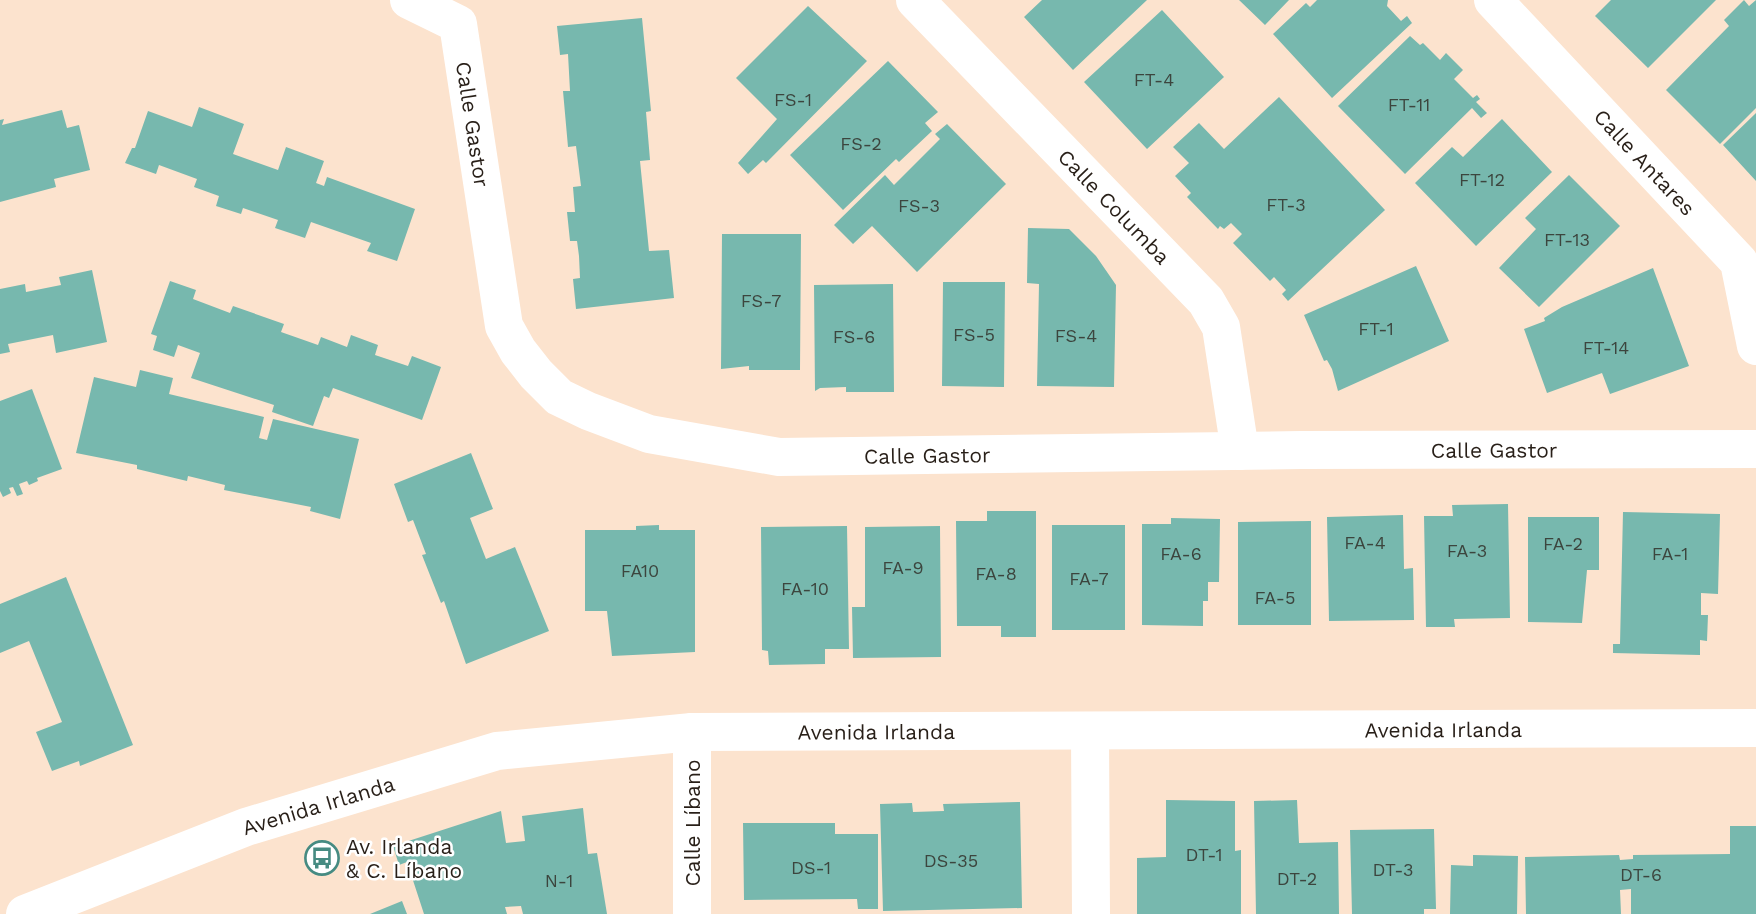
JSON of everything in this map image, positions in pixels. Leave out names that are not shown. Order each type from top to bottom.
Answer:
[{"type":"street","name":"Calle Gastor","points":[[408,0],[458,24],[504,326],[518,351],[559,397],[649,434],[779,457],[1240,451],[1756,449]]},
{"type":"street","name":"Calle Columba","points":[[915,0],[1206,301],[1221,327],[1240,451]]},
{"type":"street","name":"Calle Antares","points":[[1493,0],[1739,262],[1756,346]]},
{"type":"street","name":"Avenida Irlanda","points":[[25,914],[246,827],[497,751],[692,732],[1756,728]]},
{"type":"street","name":"Calle Líbano","points":[[692,732],[692,914]]},
{"type":"street","points":[[1090,732],[1091,914]]},
{"type":"building","points":[[1042,0],[1147,0],[1073,70],[1024,17]]},
{"type":"building","points":[[1239,0],[1289,0],[1265,25]]},
{"type":"building","points":[[1317,0],[1388,0],[1387,6],[1401,21],[1407,16],[1412,23],[1332,98],[1273,34],[1306,3],[1310,7]]},
{"type":"building","points":[[1611,0],[1716,0],[1648,68],[1595,16]]},
{"type":"building","points":[[1744,0],[1749,6],[1756,0],[1756,108],[1720,144],[1666,90],[1729,26],[1724,20]]},
{"type":"building","points":[[808,6],[867,61],[766,163],[763,160],[748,174],[738,163],[777,119],[736,78]]},
{"type":"building","points":[[1162,10],[1224,77],[1147,149],[1084,82]]},
{"type":"building","points":[[642,18],[651,111],[646,112],[650,160],[640,161],[649,251],[669,250],[674,298],[576,309],[573,279],[580,278],[579,256],[577,241],[570,241],[567,212],[575,212],[573,187],[581,186],[576,146],[568,147],[563,91],[570,91],[568,54],[560,55],[557,26]]},
{"type":"building","points":[[1410,36],[1420,45],[1423,43],[1440,60],[1446,53],[1463,70],[1454,79],[1473,98],[1477,95],[1480,99],[1476,102],[1487,113],[1481,118],[1472,108],[1405,174],[1338,106]]},
{"type":"building","points":[[888,61],[938,112],[925,123],[932,131],[899,162],[896,159],[843,210],[790,155]]},
{"type":"building","points":[[1279,97],[1385,210],[1288,301],[1282,294],[1286,290],[1274,277],[1270,281],[1233,243],[1242,234],[1231,223],[1224,229],[1220,226],[1218,229],[1187,197],[1191,193],[1175,176],[1189,163],[1173,147],[1199,123],[1224,149]]},
{"type":"building","points":[[199,107],[244,124],[233,154],[278,170],[286,147],[324,161],[316,183],[324,186],[327,177],[415,209],[397,261],[367,251],[371,243],[311,222],[305,238],[275,228],[278,220],[243,208],[241,214],[216,206],[219,196],[194,187],[197,179],[159,165],[156,174],[125,163],[132,148],[135,148],[148,111],[192,127]]},
{"type":"building","points":[[62,110],[67,128],[79,125],[90,170],[54,179],[56,187],[0,202],[0,120],[4,119],[2,125]]},
{"type":"building","points":[[1756,113],[1756,181],[1723,145]]},
{"type":"building","points":[[1502,119],[1552,172],[1476,246],[1415,183],[1452,147],[1463,157]]},
{"type":"building","points":[[947,124],[1006,184],[917,272],[872,226],[853,244],[834,225],[885,175],[894,185],[940,139],[935,134]]},
{"type":"building","points":[[1569,175],[1620,226],[1539,307],[1499,268],[1536,229],[1525,218]]},
{"type":"building","points":[[1028,228],[1069,229],[1096,256],[1116,285],[1114,387],[1037,386],[1039,284],[1027,283]]},
{"type":"building","points":[[722,234],[801,234],[800,370],[749,370],[749,366],[721,369]]},
{"type":"building","points":[[1416,266],[1449,341],[1338,391],[1332,369],[1327,360],[1324,361],[1304,315]]},
{"type":"building","points":[[1653,268],[1689,366],[1610,394],[1602,373],[1547,393],[1524,329],[1545,321],[1544,318],[1562,307]]},
{"type":"building","points":[[92,270],[107,342],[56,353],[53,335],[8,344],[10,352],[0,354],[0,289],[25,284],[26,292],[61,285],[59,277]]},
{"type":"building","points":[[170,281],[196,290],[193,299],[230,313],[233,306],[284,324],[281,332],[318,345],[321,337],[347,347],[351,335],[378,345],[375,355],[408,366],[412,356],[441,367],[422,420],[333,388],[329,398],[324,396],[313,426],[272,412],[274,405],[191,378],[200,353],[178,345],[174,357],[153,350],[157,336],[151,334]]},
{"type":"building","points":[[943,282],[1005,282],[1004,387],[942,386]]},
{"type":"building","points":[[893,284],[894,392],[846,392],[846,387],[820,388],[815,391],[814,285]]},
{"type":"building","points":[[140,370],[173,378],[169,394],[264,417],[259,438],[267,440],[273,419],[359,439],[340,519],[310,511],[311,507],[224,490],[225,485],[188,476],[187,481],[137,469],[137,465],[76,453],[94,377],[136,387]]},
{"type":"building","points":[[32,389],[62,469],[37,478],[38,481],[29,485],[27,481],[19,484],[23,494],[17,496],[13,487],[9,488],[11,493],[3,497],[0,491],[0,401]]},
{"type":"building","points":[[471,453],[493,509],[470,518],[486,559],[515,547],[549,631],[466,664],[444,601],[441,603],[422,555],[426,554],[413,520],[408,522],[394,484]]},
{"type":"building","points":[[1508,504],[1510,618],[1454,619],[1455,627],[1426,627],[1424,516],[1453,516],[1452,505]]},
{"type":"building","points":[[987,511],[1036,511],[1036,637],[1001,637],[1001,626],[957,626],[956,521],[987,521]]},
{"type":"building","points":[[1623,512],[1720,514],[1718,594],[1701,593],[1701,615],[1708,615],[1707,641],[1700,640],[1700,655],[1613,653],[1613,644],[1620,644]]},
{"type":"building","points":[[1403,515],[1404,569],[1413,568],[1414,620],[1329,621],[1327,517]]},
{"type":"building","points":[[1528,517],[1599,517],[1599,570],[1587,570],[1582,623],[1528,622]]},
{"type":"building","points":[[1171,518],[1220,519],[1219,582],[1208,582],[1208,601],[1203,601],[1203,626],[1142,625],[1142,524],[1171,524]]},
{"type":"building","points":[[1311,521],[1311,625],[1238,625],[1238,522]]},
{"type":"building","points":[[659,525],[659,530],[695,530],[695,652],[612,656],[607,611],[585,611],[585,530],[636,530],[636,526]]},
{"type":"building","points":[[1052,525],[1125,525],[1125,630],[1052,630]]},
{"type":"building","points":[[847,526],[849,649],[825,649],[825,664],[769,665],[768,651],[762,650],[761,527]]},
{"type":"building","points":[[940,526],[941,657],[853,658],[852,607],[865,607],[865,527]]},
{"type":"building","points":[[66,577],[133,745],[80,766],[79,761],[52,771],[36,732],[62,722],[29,641],[0,653],[0,604]]},
{"type":"building","points":[[1166,800],[1235,801],[1235,851],[1241,850],[1241,914],[1137,914],[1137,858],[1166,857]]},
{"type":"building","points":[[1297,800],[1299,843],[1338,842],[1339,914],[1256,914],[1254,801]]},
{"type":"building","points":[[1020,802],[1022,908],[883,911],[880,804],[912,803],[913,812],[944,811],[943,804]]},
{"type":"building","points":[[583,808],[588,854],[597,853],[607,914],[523,914],[521,906],[505,907],[507,914],[424,914],[407,862],[399,865],[393,846],[501,811],[506,843],[525,841],[522,816]]},
{"type":"building","points":[[743,823],[835,823],[835,834],[878,834],[878,909],[858,909],[857,899],[744,900]]},
{"type":"building","points":[[1730,826],[1756,826],[1756,914],[1631,914],[1631,889],[1620,890],[1621,914],[1526,914],[1525,857],[1619,855],[1620,860],[1633,859],[1633,855],[1730,854]]},
{"type":"building","points":[[1434,829],[1436,909],[1424,909],[1424,914],[1352,914],[1350,830]]},
{"type":"building","points":[[1473,855],[1518,856],[1517,914],[1450,914],[1451,865],[1473,866]]},
{"type":"building","points":[[402,901],[407,914],[370,914]]},
{"type":"place","name":"Av. Irlanda & C. Líbano","points":[[322,858]]}]
